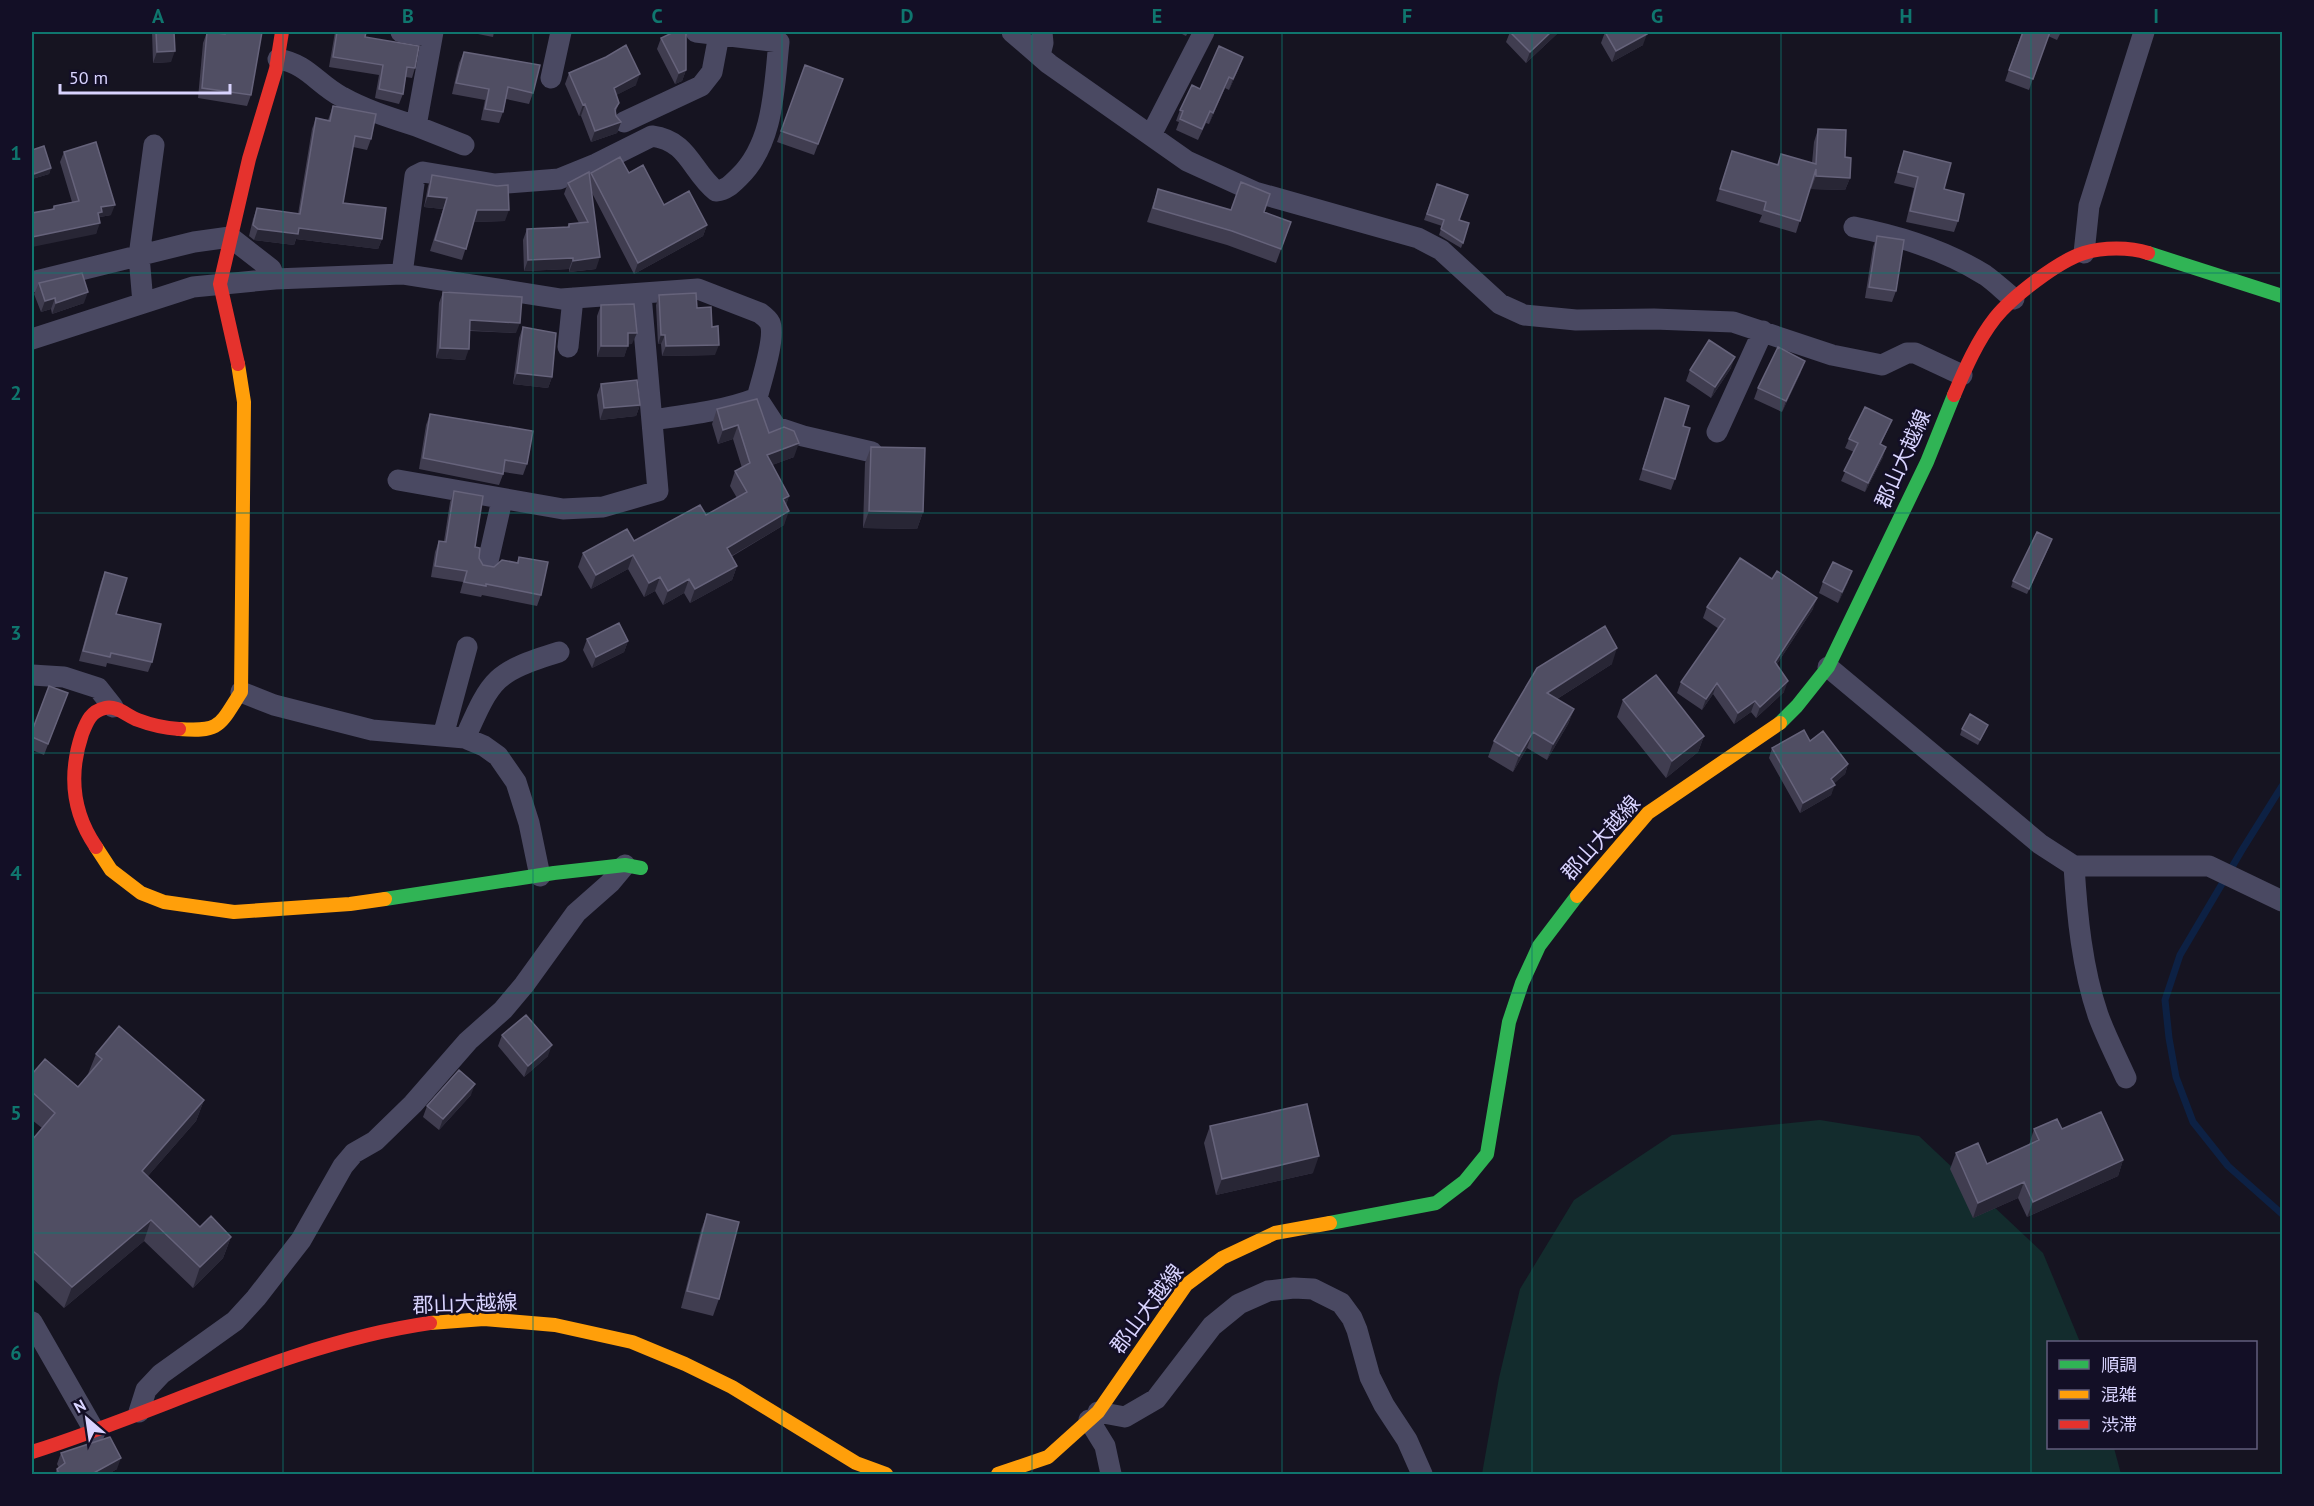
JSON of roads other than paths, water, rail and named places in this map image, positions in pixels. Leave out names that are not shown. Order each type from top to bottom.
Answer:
[{"type":"main road","points":[[282,32],[278,59],[249,159],[220,284],[244,402],[241,692],[222,722],[206,731],[168,729],[138,720],[113,707],[93,713],[83,729],[76,752],[73,780],[75,800],[88,836],[111,870],[125,883],[153,898],[234,912],[350,904],[540,876],[633,867]]},
{"type":"main road","name":"郡山大越線","points":[[998,1474],[1048,1457],[1094,1416],[1186,1285],[1222,1258],[1275,1233],[1425,1206],[1447,1196],[1465,1181],[1487,1154],[1509,1022],[1522,983],[1539,946],[1591,878],[1648,813],[1775,728],[1797,706],[1828,667],[1927,462],[1962,375],[1984,334],[1997,316],[2014,299],[2048,272],[2084,253],[2112,249],[2141,251],[2283,296]]},
{"type":"main road","name":"郡山大越線","points":[[32,1452],[95,1432],[139,1412],[303,1353],[381,1330],[429,1323],[484,1319],[555,1325],[632,1342],[732,1387],[856,1463],[886,1474]]},
{"type":"street","points":[[401,32],[433,34],[416,126]]},
{"type":"street","points":[[551,78],[561,32]]},
{"type":"street","points":[[402,274],[415,176],[423,172],[495,184],[560,179],[596,164],[652,135],[670,141],[682,149],[709,186],[716,191],[724,190],[731,185],[752,161],[766,132],[774,96],[779,42],[696,32]]},
{"type":"street","points":[[1012,32],[1040,55],[1187,161],[1255,192],[1418,238],[1441,250],[1500,304],[1524,315],[1576,320],[1654,319],[1733,322],[1832,355],[1882,365],[1907,353],[1915,353],[1962,375]]},
{"type":"street","points":[[1040,55],[1043,43],[1042,32]]},
{"type":"street","points":[[1151,135],[1204,32]]},
{"type":"street","points":[[2084,253],[2089,206],[2144,32]]},
{"type":"street","points":[[624,122],[701,86],[712,72],[719,35]]},
{"type":"street","points":[[278,59],[297,64],[332,92],[345,99],[464,145]]},
{"type":"street","points":[[143,303],[139,256],[154,145]]},
{"type":"street","points":[[1854,227],[1884,233],[1934,248],[1986,276],[2014,299]]},
{"type":"street","points":[[32,282],[194,242],[230,237],[271,270],[275,279]]},
{"type":"street","points":[[32,339],[193,287],[275,279],[402,274],[561,299],[641,295],[698,289],[760,313],[767,318],[771,326],[767,361],[757,398],[776,427],[803,436],[872,452]]},
{"type":"street","points":[[398,480],[563,509],[603,507],[658,491],[641,295]]},
{"type":"street","points":[[568,346],[573,298]]},
{"type":"street","points":[[1717,432],[1763,331]]},
{"type":"street","points":[[652,420],[708,412],[757,398]]},
{"type":"street","points":[[487,566],[502,500]]},
{"type":"street","points":[[443,736],[467,647]]},
{"type":"street","points":[[465,738],[492,684],[504,673],[559,652]]},
{"type":"street","points":[[1828,667],[2040,844],[2074,866],[2210,866],[2283,902]]},
{"type":"street","points":[[32,675],[64,677],[98,688],[113,707]]},
{"type":"street","points":[[241,692],[274,705],[372,730],[471,739],[498,756],[516,782],[529,824],[540,876]]},
{"type":"street","points":[[2074,866],[2086,964],[2096,1005],[2126,1078]]},
{"type":"street","points":[[139,1412],[146,1390],[161,1374],[235,1321],[256,1298],[301,1240],[343,1166],[354,1153],[375,1141],[414,1104],[468,1041],[503,1010],[576,913],[610,883],[633,867]]},
{"type":"street","points":[[1111,1474],[1105,1446],[1094,1416],[1125,1416],[1156,1399],[1212,1326],[1239,1304],[1268,1291],[1313,1289],[1341,1303],[1352,1318],[1370,1377],[1384,1405],[1407,1440],[1422,1474]]},
{"type":"street","points":[[32,1322],[95,1432]]},
{"type":"waterway","points":[[2282,786],[2180,955],[2165,1000],[2176,1077],[2193,1122],[2228,1166],[2282,1214]]}]
